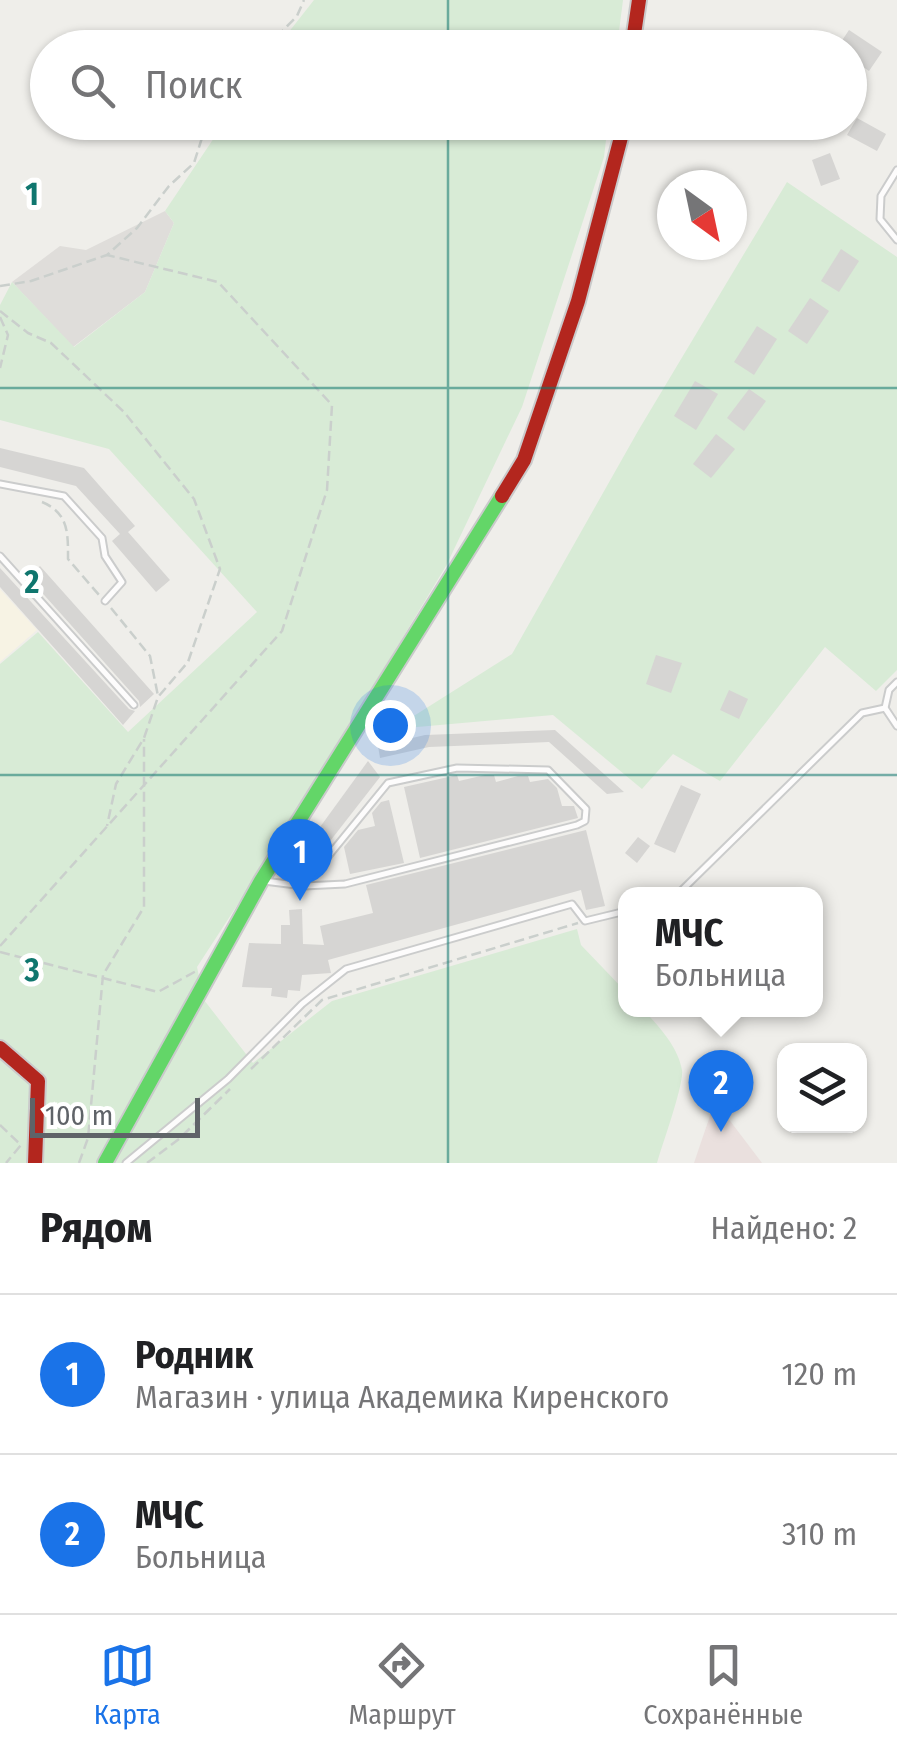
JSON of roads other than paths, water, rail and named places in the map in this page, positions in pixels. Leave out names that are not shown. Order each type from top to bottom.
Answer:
[{"type":"main road","points":[[635,30],[639,0]]},
{"type":"main road","points":[[105,1163],[261,880],[524,460],[578,301],[620,140]]},
{"type":"main road","points":[[0,1048],[38,1081],[35,1163]]},
{"type":"lane","points":[[897,170],[881,196],[880,219],[897,240]]},
{"type":"lane","points":[[0,484],[64,496],[102,538],[105,556],[122,582],[105,601]]},
{"type":"lane","points":[[0,556],[134,704]]},
{"type":"lane","points":[[884,708],[889,690],[897,682]]},
{"type":"lane","points":[[884,708],[897,726]]},
{"type":"lane","points":[[685,887],[862,713],[884,708]]},
{"type":"lane","points":[[261,880],[304,886],[345,884],[577,826],[585,820],[586,808],[548,770],[457,768],[388,783],[304,886]]},
{"type":"lane","points":[[126,1163],[228,1079],[302,1004],[346,969],[572,904],[585,921],[618,913]]},
{"type":"place","name":"Родник","points":[[300,901]]},
{"type":"place","name":"МЧС","points":[[721,1132]]}]
